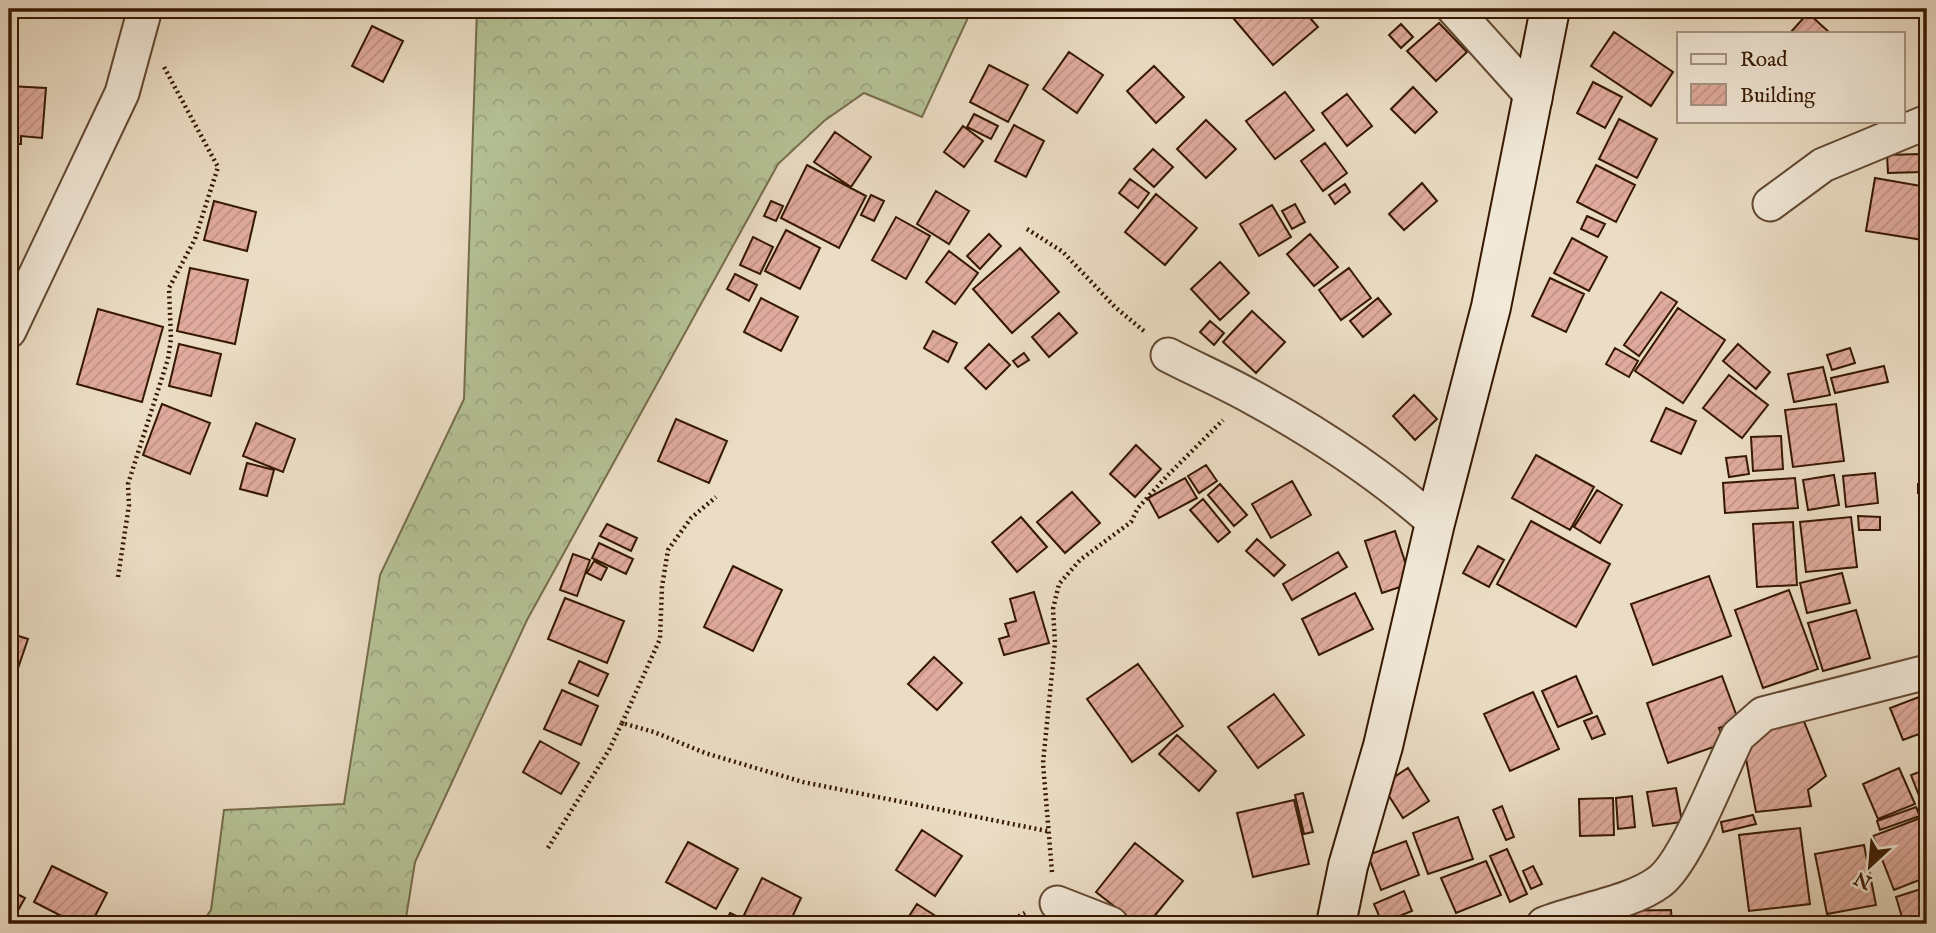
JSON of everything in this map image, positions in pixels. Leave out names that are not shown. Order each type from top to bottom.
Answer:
[{"type":"street","points":[[1454,9],[1535,99]]},
{"type":"street","points":[[1336,924],[1348,866],[1383,746],[1435,523],[1491,306],[1535,99],[1550,9]]},
{"type":"street","points":[[9,331],[122,93],[143,17]]},
{"type":"street","points":[[1770,204],[1823,165],[1880,144],[1927,122]]},
{"type":"street","points":[[1168,355],[1248,394],[1321,436],[1401,493],[1435,523]]},
{"type":"street","points":[[1544,924],[1585,909],[1623,900],[1661,881],[1676,862],[1738,736],[1750,722],[1763,714],[1927,672]]},
{"type":"street","points":[[1057,903],[1111,924]]},
{"type":"path","points":[[118,577],[129,505],[128,484],[169,359],[169,288],[195,239],[218,167],[143,17]]},
{"type":"path","points":[[1027,229],[1063,253],[1115,307],[1168,355]]},
{"type":"path","points":[[1057,903],[1047,831],[1043,763],[1055,643],[1053,609],[1059,584],[1080,560],[1131,522],[1167,475],[1248,394]]},
{"type":"path","points":[[548,848],[609,750],[660,639],[662,587],[668,550],[691,518],[716,496]]},
{"type":"path","points":[[622,723],[654,732],[705,753],[803,782],[1047,831]]},
{"type":"green space","points":[[477,9],[972,9],[922,117],[864,93],[824,121],[778,164],[527,620],[415,862],[405,924],[201,924],[211,910],[224,810],[344,804],[380,575],[464,399]]},
{"type":"building","points":[[1246,9],[1302,9],[1318,27],[1273,65],[1234,19]]},
{"type":"building","points":[[1622,9],[1643,9],[1640,17]]},
{"type":"building","points":[[1808,13],[1829,32],[1791,32]]},
{"type":"building","points":[[1439,23],[1467,52],[1436,81],[1407,51]]},
{"type":"building","points":[[1401,24],[1413,37],[1401,48],[1389,35]]},
{"type":"building","points":[[372,26],[403,41],[383,82],[352,66]]},
{"type":"building","points":[[1614,32],[1673,72],[1651,106],[1591,66]]},
{"type":"building","points":[[1069,52],[1103,75],[1077,113],[1043,89]]},
{"type":"building","points":[[989,65],[1028,85],[1008,122],[970,102]]},
{"type":"building","points":[[1154,66],[1184,97],[1156,123],[1127,91]]},
{"type":"building","points":[[1593,82],[1622,97],[1605,128],[1577,113]]},
{"type":"building","points":[[9,86],[46,88],[42,138],[21,136],[21,144],[9,144]]},
{"type":"building","points":[[1413,87],[1437,112],[1415,133],[1391,109]]},
{"type":"building","points":[[1285,92],[1314,130],[1275,159],[1246,121]]},
{"type":"building","points":[[1347,94],[1372,126],[1347,146],[1322,113]]},
{"type":"building","points":[[974,114],[998,126],[991,139],[967,127]]},
{"type":"building","points":[[1619,119],[1657,139],[1637,178],[1599,159]]},
{"type":"building","points":[[1206,120],[1236,149],[1206,178],[1177,149]]},
{"type":"building","points":[[1014,125],[1044,141],[1026,177],[995,161]]},
{"type":"building","points":[[963,126],[983,141],[964,167],[944,152]]},
{"type":"building","points":[[835,132],[871,157],[851,187],[814,162]]},
{"type":"building","points":[[1325,143],[1347,173],[1323,191],[1301,161]]},
{"type":"building","points":[[1153,149],[1173,167],[1154,187],[1134,169]]},
{"type":"building","points":[[1920,154],[1921,172],[1888,173],[1887,155]]},
{"type":"building","points":[[807,165],[866,196],[839,248],[781,218]]},
{"type":"building","points":[[1596,165],[1635,185],[1616,222],[1577,202]]},
{"type":"building","points":[[1875,178],[1927,187],[1923,240],[1866,231]]},
{"type":"building","points":[[1130,179],[1149,193],[1138,208],[1119,193]]},
{"type":"building","points":[[1422,183],[1437,201],[1404,230],[1389,214]]},
{"type":"building","points":[[1345,184],[1350,192],[1335,204],[1329,195]]},
{"type":"building","points":[[936,191],[969,211],[949,244],[917,224]]},
{"type":"building","points":[[1156,194],[1197,228],[1165,265],[1125,232]]},
{"type":"building","points":[[871,195],[884,201],[874,221],[861,215]]},
{"type":"building","points":[[214,201],[256,212],[247,251],[204,240]]},
{"type":"building","points":[[771,201],[783,206],[776,221],[764,216]]},
{"type":"building","points":[[1295,204],[1305,222],[1292,229],[1282,211]]},
{"type":"building","points":[[1272,205],[1291,237],[1259,256],[1240,224]]},
{"type":"building","points":[[1587,216],[1605,224],[1598,237],[1581,229]]},
{"type":"building","points":[[896,217],[930,236],[906,279],[872,260]]},
{"type":"building","points":[[786,230],[820,248],[800,289],[765,271]]},
{"type":"building","points":[[989,234],[1001,246],[980,269],[967,256]]},
{"type":"building","points":[[1310,234],[1338,267],[1314,286],[1287,254]]},
{"type":"building","points":[[753,237],[773,247],[760,274],[740,265]]},
{"type":"building","points":[[1572,238],[1607,257],[1589,291],[1554,273]]},
{"type":"building","points":[[1020,248],[1059,292],[1012,333],[973,289]]},
{"type":"building","points":[[949,251],[978,273],[955,304],[926,282]]},
{"type":"building","points":[[1220,262],[1249,293],[1220,320],[1191,289]]},
{"type":"building","points":[[190,268],[248,280],[235,344],[177,331]]},
{"type":"building","points":[[1349,268],[1371,298],[1341,320],[1319,290]]},
{"type":"building","points":[[735,274],[757,285],[749,301],[727,289]]},
{"type":"building","points":[[1550,278],[1584,294],[1566,332],[1532,316]]},
{"type":"building","points":[[1661,292],[1677,302],[1639,356],[1624,345]]},
{"type":"building","points":[[761,298],[798,317],[781,351],[744,332]]},
{"type":"building","points":[[1378,298],[1391,314],[1363,337],[1350,321]]},
{"type":"building","points":[[1678,308],[1725,340],[1683,403],[1635,371]]},
{"type":"building","points":[[98,309],[163,327],[142,402],[77,384]]},
{"type":"building","points":[[1252,311],[1285,342],[1256,373],[1223,342]]},
{"type":"building","points":[[1059,313],[1077,333],[1049,357],[1032,337]]},
{"type":"building","points":[[1210,321],[1224,333],[1214,345],[1200,332]]},
{"type":"building","points":[[933,331],[957,343],[948,362],[924,348]]},
{"type":"building","points":[[179,344],[221,354],[211,396],[169,386]]},
{"type":"building","points":[[989,344],[1010,365],[986,389],[965,368]]},
{"type":"building","points":[[1738,344],[1770,372],[1756,389],[1723,361]]},
{"type":"building","points":[[1615,348],[1638,361],[1629,377],[1606,364]]},
{"type":"building","points":[[1850,348],[1855,363],[1832,370],[1827,355]]},
{"type":"building","points":[[1024,353],[1029,360],[1018,367],[1013,361]]},
{"type":"building","points":[[1884,366],[1888,382],[1835,393],[1831,378]]},
{"type":"building","points":[[1823,367],[1830,395],[1794,402],[1788,374]]},
{"type":"building","points":[[1729,375],[1768,405],[1742,438],[1703,408]]},
{"type":"building","points":[[1414,395],[1437,419],[1415,440],[1393,416]]},
{"type":"building","points":[[162,404],[210,423],[190,474],[143,455]]},
{"type":"building","points":[[1836,404],[1844,461],[1793,467],[1785,410]]},
{"type":"building","points":[[1666,408],[1696,421],[1681,454],[1651,441]]},
{"type":"building","points":[[676,419],[727,441],[709,483],[658,461]]},
{"type":"building","points":[[256,423],[295,439],[283,472],[243,456]]},
{"type":"building","points":[[1781,436],[1783,469],[1753,471],[1751,437]]},
{"type":"building","points":[[1136,445],[1161,469],[1135,497],[1110,474]]},
{"type":"building","points":[[1536,455],[1594,487],[1570,530],[1512,498]]},
{"type":"building","points":[[1746,456],[1749,474],[1729,477],[1726,458]]},
{"type":"building","points":[[247,463],[274,470],[267,496],[240,489]]},
{"type":"building","points":[[1206,465],[1217,481],[1199,493],[1188,476]]},
{"type":"building","points":[[1875,473],[1878,503],[1846,507],[1843,476]]},
{"type":"building","points":[[1834,475],[1839,505],[1808,510],[1803,480]]},
{"type":"building","points":[[1185,478],[1197,498],[1159,518],[1148,498]]},
{"type":"building","points":[[1795,478],[1798,508],[1725,513],[1723,483]]},
{"type":"building","points":[[1292,481],[1311,515],[1271,538],[1252,504]]},
{"type":"building","points":[[1220,484],[1247,515],[1234,526],[1208,495]]},
{"type":"building","points":[[1918,484],[1927,484],[1927,493],[1918,493]]},
{"type":"building","points":[[1597,490],[1622,505],[1600,543],[1574,527]]},
{"type":"building","points":[[1072,492],[1100,523],[1065,553],[1037,522]]},
{"type":"building","points":[[1203,499],[1230,532],[1218,542],[1190,510]]},
{"type":"building","points":[[1858,516],[1880,517],[1880,530],[1859,530]]},
{"type":"building","points":[[1021,517],[1047,547],[1017,572],[992,542]]},
{"type":"building","points":[[1851,517],[1857,567],[1806,572],[1800,522]]},
{"type":"building","points":[[1531,521],[1610,564],[1576,627],[1497,584]]},
{"type":"building","points":[[1793,522],[1797,585],[1757,587],[1753,524]]},
{"type":"building","points":[[607,524],[637,538],[631,551],[600,536]]},
{"type":"building","points":[[1395,531],[1412,583],[1382,593],[1365,541]]},
{"type":"building","points":[[1257,539],[1285,565],[1274,576],[1246,551]]},
{"type":"building","points":[[599,543],[633,559],[626,574],[592,558]]},
{"type":"building","points":[[1478,546],[1504,560],[1489,587],[1463,573]]},
{"type":"building","points":[[1338,552],[1347,567],[1292,600],[1283,584]]},
{"type":"building","points":[[573,554],[590,560],[577,596],[560,590]]},
{"type":"building","points":[[594,561],[607,568],[601,580],[587,573]]},
{"type":"building","points":[[733,566],[782,590],[753,651],[704,627]]},
{"type":"building","points":[[1842,573],[1850,603],[1807,613],[1800,583]]},
{"type":"building","points":[[1709,576],[1731,636],[1653,665],[1631,604]]},
{"type":"building","points":[[1789,590],[1818,669],[1763,688],[1735,610]]},
{"type":"building","points":[[1034,592],[1049,643],[1004,655],[999,639],[1009,636],[1005,624],[1016,621],[1010,599]]},
{"type":"building","points":[[1355,593],[1373,629],[1319,655],[1302,619]]},
{"type":"building","points":[[565,598],[624,621],[607,663],[548,639]]},
{"type":"building","points":[[1856,610],[1870,658],[1823,671],[1808,623]]},
{"type":"building","points":[[9,633],[28,639],[17,671],[9,669]]},
{"type":"building","points":[[934,657],[962,683],[937,710],[908,684]]},
{"type":"building","points":[[579,661],[608,674],[598,696],[569,683]]},
{"type":"building","points":[[1138,664],[1183,726],[1132,762],[1087,699]]},
{"type":"building","points":[[1576,676],[1592,713],[1558,727],[1542,691]]},
{"type":"building","points":[[1722,676],[1739,722],[1719,728],[1725,743],[1668,763],[1647,703]]},
{"type":"building","points":[[562,690],[598,706],[581,745],[544,729]]},
{"type":"building","points":[[1533,692],[1559,749],[1510,771],[1484,714]]},
{"type":"building","points":[[1274,694],[1304,735],[1258,768],[1228,727]]},
{"type":"building","points":[[1927,694],[1927,731],[1903,740],[1890,708]]},
{"type":"building","points":[[1801,714],[1826,776],[1808,790],[1811,806],[1756,812],[1742,738]]},
{"type":"building","points":[[1597,716],[1605,734],[1592,739],[1584,721]]},
{"type":"building","points":[[1927,734],[1927,762],[1925,763],[1919,736]]},
{"type":"building","points":[[1177,735],[1216,771],[1199,791],[1159,754]]},
{"type":"building","points":[[540,741],[579,763],[561,794],[523,772]]},
{"type":"building","points":[[1408,768],[1429,801],[1403,818],[1382,785]]},
{"type":"building","points":[[1899,768],[1915,804],[1878,819],[1863,784]]},
{"type":"building","points":[[1927,769],[1927,810],[1925,811],[1911,775]]},
{"type":"building","points":[[1676,788],[1682,822],[1653,826],[1647,792]]},
{"type":"building","points":[[1303,793],[1313,832],[1304,834],[1295,795]]},
{"type":"building","points":[[1632,796],[1635,827],[1618,829],[1616,798]]},
{"type":"building","points":[[1613,798],[1614,835],[1580,836],[1579,799]]},
{"type":"building","points":[[1294,800],[1309,864],[1253,877],[1237,813]]},
{"type":"building","points":[[1502,806],[1514,837],[1506,840],[1493,810]]},
{"type":"building","points":[[1916,807],[1920,816],[1880,830],[1877,821]]},
{"type":"building","points":[[1753,815],[1756,824],[1723,832],[1721,822]]},
{"type":"building","points":[[1458,817],[1473,859],[1428,874],[1413,833]]},
{"type":"building","points":[[1923,817],[1927,827],[1927,877],[1894,890],[1873,836]]},
{"type":"building","points":[[1800,828],[1810,904],[1749,911],[1739,835]]},
{"type":"building","points":[[922,830],[962,856],[935,896],[896,870]]},
{"type":"building","points":[[1406,841],[1419,875],[1381,890],[1368,855]]},
{"type":"building","points":[[688,842],[738,869],[716,909],[666,882]]},
{"type":"building","points":[[1135,843],[1183,881],[1148,924],[1137,924],[1096,892]]},
{"type":"building","points":[[1864,845],[1876,905],[1827,914],[1815,854]]},
{"type":"building","points":[[1507,849],[1527,894],[1510,902],[1490,856]]},
{"type":"building","points":[[1486,861],[1501,895],[1456,913],[1441,878]]},
{"type":"building","points":[[52,866],[107,893],[91,924],[77,924],[34,902]]},
{"type":"building","points":[[1533,866],[1542,884],[1531,889],[1523,871]]},
{"type":"building","points":[[762,878],[801,898],[789,924],[762,924],[744,915]]},
{"type":"building","points":[[1927,887],[1927,924],[1904,924],[1896,897]]},
{"type":"building","points":[[11,891],[25,898],[12,921],[9,919]]},
{"type":"building","points":[[1404,891],[1412,911],[1382,923],[1374,904]]},
{"type":"building","points":[[917,904],[948,924],[904,924]]},
{"type":"building","points":[[1671,910],[1672,924],[1604,924],[1604,911]]},
{"type":"building","points":[[730,913],[753,924],[725,924]]}]
